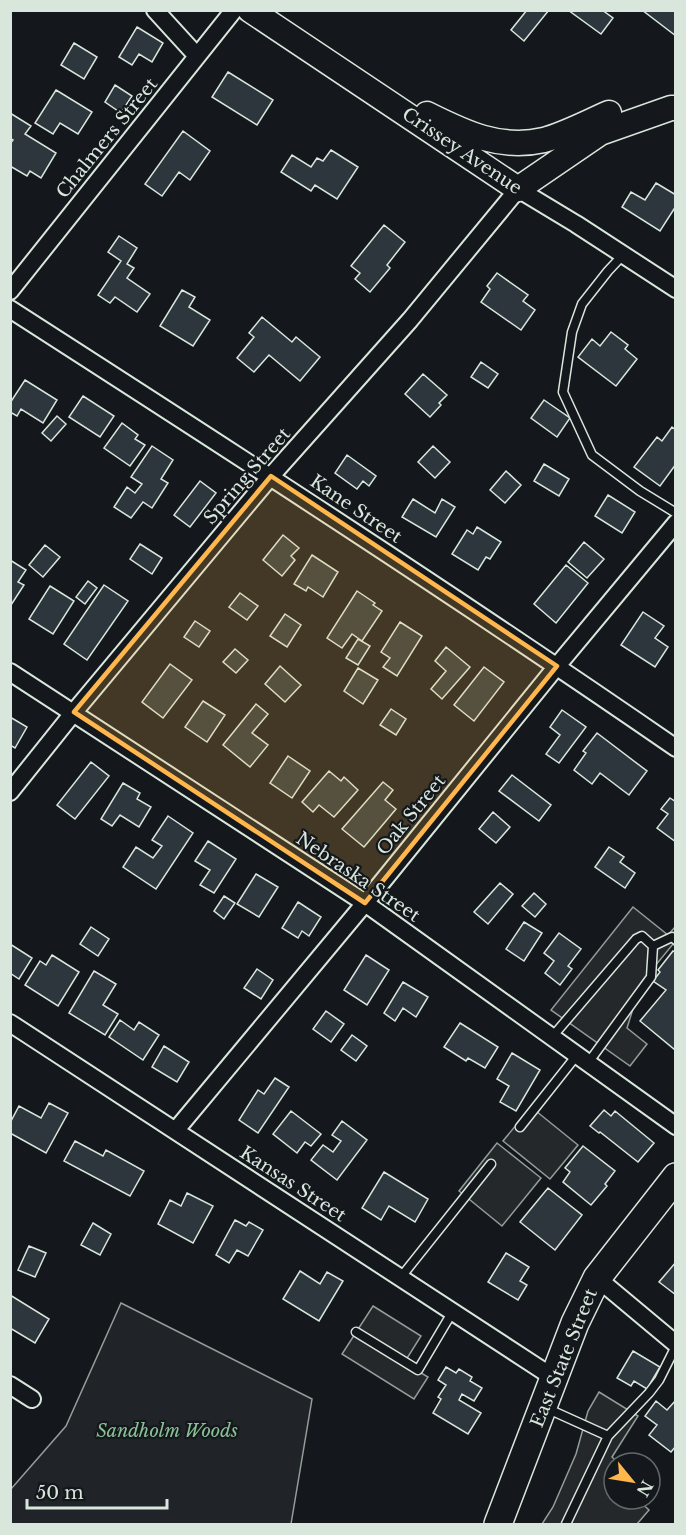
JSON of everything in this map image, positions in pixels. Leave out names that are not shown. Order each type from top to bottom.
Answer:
[{"type":"main road","name":"Crissey Avenue","points":[[250,10],[518,189]]},
{"type":"main road","points":[[342,71],[450,125],[489,140],[519,143],[544,140],[613,112],[641,107],[673,108]]},
{"type":"main road","points":[[518,189],[600,133],[673,108]]},
{"type":"main road","name":"East State Street","points":[[498,1524],[575,1323],[597,1278],[675,1176]]},
{"type":"street","points":[[155,10],[197,56]]},
{"type":"street","name":"Chalmers Street","points":[[10,291],[234,10]]},
{"type":"street","name":"Crissey Avenue","points":[[518,189],[675,289]]},
{"type":"street","name":"Spring Street","points":[[10,792],[271,476],[410,320],[518,189]]},
{"type":"street","name":"Kane Street","points":[[10,309],[271,476],[675,748]]},
{"type":"street","name":"Oak Street","points":[[176,1130],[365,903],[556,666],[675,523]]},
{"type":"street","name":"Nebraska Street","points":[[10,672],[365,903],[675,1126]]},
{"type":"street","name":"Kansas Street","points":[[10,1023],[554,1378]]},
{"type":"street","points":[[597,1278],[675,1345]]},
{"type":"street","points":[[10,1385],[32,1399]]},
{"type":"lane","points":[[623,255],[582,304],[572,332],[564,392],[592,456],[675,513]]},
{"type":"lane","points":[[552,1037],[636,939],[642,936],[653,946]]},
{"type":"lane","points":[[653,946],[672,937],[675,940]]},
{"type":"lane","points":[[520,1127],[582,1059],[651,977],[653,946]]},
{"type":"lane","points":[[400,1277],[491,1164]]},
{"type":"lane","points":[[356,1332],[418,1370],[453,1311]]},
{"type":"lane","points":[[566,1524],[608,1436],[649,1393],[675,1345]]},
{"type":"lane","points":[[543,1406],[608,1436]]},
{"type":"highlighted area","points":[[271,476],[557,666],[365,903],[74,712]]},
{"type":"green space","name":"Sandholm Woods","points":[[121,1303],[312,1399],[291,1524],[11,1524],[11,1489],[66,1426]]},
{"type":"shaded area","points":[[633,907],[668,935],[675,927],[675,946],[673,944],[641,983],[627,1028],[647,1044],[630,1066],[551,1010]]},
{"type":"shaded area","points":[[531,1107],[578,1145],[550,1179],[503,1141]]},
{"type":"shaded area","points":[[497,1143],[541,1178],[502,1226],[459,1191]]},
{"type":"shaded area","points":[[373,1306],[421,1336],[404,1363],[428,1377],[414,1399],[342,1354]]},
{"type":"shaded area","points":[[599,1392],[638,1416],[616,1451],[602,1451],[602,1511],[648,1511],[637,1524],[542,1524],[553,1507],[576,1454],[588,1411]]},
{"type":"building","points":[[527,10],[549,10],[524,41],[511,30]]},
{"type":"building","points":[[568,10],[602,10],[613,18],[601,34]]},
{"type":"building","points":[[642,10],[676,10],[676,36]]},
{"type":"building","points":[[137,27],[163,43],[152,62],[139,54],[132,65],[119,57]]},
{"type":"building","points":[[74,43],[97,57],[84,79],[61,65]]},
{"type":"building","points":[[228,72],[273,100],[257,125],[212,97]]},
{"type":"building","points":[[115,85],[132,96],[121,113],[105,102]]},
{"type":"building","points":[[56,90],[92,112],[78,134],[60,123],[53,134],[35,123]]},
{"type":"building","points":[[10,113],[31,126],[25,134],[56,153],[41,178],[30,171],[27,176],[10,166],[10,144],[13,140],[10,138]]},
{"type":"building","points":[[183,131],[210,151],[190,180],[179,172],[162,196],[145,184]]},
{"type":"building","points":[[331,150],[358,167],[337,199],[315,185],[311,191],[281,172],[292,155],[311,167],[317,158],[323,161]]},
{"type":"building","points":[[656,183],[676,195],[676,206],[660,231],[622,207],[631,192],[645,200]]},
{"type":"building","points":[[384,225],[405,242],[387,265],[390,268],[370,292],[355,279],[360,273],[351,266]]},
{"type":"building","points":[[119,236],[137,248],[127,264],[134,268],[127,278],[150,294],[137,312],[115,297],[110,303],[98,295],[121,261],[108,252]]},
{"type":"building","points":[[497,273],[528,295],[523,301],[535,310],[521,330],[481,302],[490,289],[487,286]]},
{"type":"building","points":[[182,290],[195,297],[189,307],[210,320],[193,346],[160,326]]},
{"type":"building","points":[[262,317],[292,342],[296,337],[320,357],[300,381],[269,355],[254,372],[237,358],[254,337],[249,333]]},
{"type":"building","points":[[611,332],[628,345],[625,349],[637,359],[616,386],[578,357],[592,339],[600,346]]},
{"type":"building","points":[[481,362],[498,374],[488,388],[471,377]]},
{"type":"building","points":[[423,374],[447,395],[430,417],[405,394]]},
{"type":"building","points":[[25,380],[57,400],[43,423],[21,409],[17,416],[10,412],[10,403]]},
{"type":"building","points":[[83,396],[114,416],[100,437],[69,417]]},
{"type":"building","points":[[544,400],[570,418],[557,437],[531,418]]},
{"type":"building","points":[[57,416],[66,424],[51,441],[42,433]]},
{"type":"building","points":[[122,423],[138,435],[135,439],[145,445],[130,466],[104,448]]},
{"type":"building","points":[[672,427],[676,430],[676,464],[660,486],[634,467],[657,437],[662,441]]},
{"type":"building","points":[[152,446],[173,460],[161,479],[168,483],[152,508],[143,502],[131,518],[114,507],[127,487],[135,493],[142,484],[131,477]]},
{"type":"building","points":[[433,446],[450,462],[435,478],[418,462]]},
{"type":"building","points":[[347,455],[376,476],[369,486],[363,481],[357,489],[335,473]]},
{"type":"building","points":[[544,464],[569,479],[559,496],[534,481]]},
{"type":"building","points":[[506,471],[521,485],[505,503],[490,490]]},
{"type":"building","points":[[200,481],[216,493],[190,527],[174,515]]},
{"type":"building","points":[[608,495],[635,512],[622,533],[595,516]]},
{"type":"building","points":[[413,499],[435,513],[442,499],[455,507],[436,537],[402,517]]},
{"type":"building","points":[[477,527],[501,542],[490,559],[486,557],[478,570],[452,554],[467,530],[473,534]]},
{"type":"building","points":[[283,535],[299,548],[291,556],[295,560],[282,576],[263,560]]},
{"type":"building","points":[[584,542],[604,559],[587,578],[568,562]]},
{"type":"building","points":[[140,544],[162,558],[152,574],[130,559]]},
{"type":"building","points":[[45,545],[60,557],[43,577],[29,565]]},
{"type":"building","points":[[312,555],[338,572],[323,597],[308,587],[306,591],[294,584]]},
{"type":"building","points":[[10,560],[26,570],[18,582],[24,585],[11,605]]},
{"type":"building","points":[[566,565],[588,583],[556,623],[534,604]]},
{"type":"building","points":[[88,581],[97,588],[85,604],[76,597]]},
{"type":"building","points":[[104,585],[128,601],[87,660],[64,644]]},
{"type":"building","points":[[50,586],[74,601],[53,634],[29,619]]},
{"type":"building","points":[[357,591],[375,603],[373,605],[382,611],[362,641],[352,634],[342,648],[327,638]]},
{"type":"building","points":[[240,593],[258,606],[247,620],[229,607]]},
{"type":"building","points":[[643,612],[664,626],[655,638],[668,647],[655,667],[621,645]]},
{"type":"building","points":[[285,614],[301,625],[287,647],[270,636]]},
{"type":"building","points":[[195,621],[210,631],[199,647],[184,637]]},
{"type":"building","points":[[400,622],[422,636],[397,676],[383,667],[390,658],[381,652]]},
{"type":"building","points":[[358,639],[370,646],[358,665],[346,658]]},
{"type":"building","points":[[446,647],[470,667],[442,699],[431,689],[446,671],[435,661]]},
{"type":"building","points":[[235,649],[248,660],[236,673],[223,662]]},
{"type":"building","points":[[170,664],[192,680],[163,718],[142,702]]},
{"type":"building","points":[[280,666],[301,685],[285,702],[265,684]]},
{"type":"building","points":[[484,667],[504,682],[474,721],[454,705]]},
{"type":"building","points":[[358,668],[378,680],[363,704],[344,691]]},
{"type":"building","points":[[203,701],[225,715],[207,742],[185,727]]},
{"type":"building","points":[[256,704],[268,714],[252,733],[268,745],[250,767],[223,745]]},
{"type":"building","points":[[391,709],[406,719],[396,735],[380,725]]},
{"type":"building","points":[[562,710],[586,727],[559,763],[546,754],[560,735],[550,727]]},
{"type":"building","points":[[10,717],[27,727],[15,748],[10,745]]},
{"type":"building","points":[[597,733],[647,771],[629,795],[600,773],[592,784],[574,770],[586,753],[583,751]]},
{"type":"building","points":[[288,756],[310,771],[292,798],[270,783]]},
{"type":"building","points":[[91,762],[109,776],[75,819],[57,805]]},
{"type":"building","points":[[329,771],[341,781],[344,777],[358,790],[334,817],[319,805],[313,812],[302,802]]},
{"type":"building","points":[[512,775],[551,805],[539,821],[499,791]]},
{"type":"building","points":[[383,782],[393,790],[385,800],[396,809],[364,847],[342,829]]},
{"type":"building","points":[[123,783],[140,793],[137,799],[151,807],[139,827],[120,815],[112,826],[101,819]]},
{"type":"building","points":[[670,798],[676,802],[676,842],[657,828],[668,814],[661,809]]},
{"type":"building","points":[[493,812],[510,827],[496,843],[479,829]]},
{"type":"building","points":[[168,816],[193,833],[156,889],[123,867],[136,847],[153,858],[162,846],[152,840]]},
{"type":"building","points":[[208,841],[236,859],[214,893],[200,885],[210,870],[195,861]]},
{"type":"building","points":[[609,847],[624,857],[620,862],[635,873],[625,888],[595,867]]},
{"type":"building","points":[[256,874],[278,887],[259,917],[237,904]]},
{"type":"building","points":[[500,883],[513,894],[488,924],[474,912]]},
{"type":"building","points":[[534,893],[546,904],[535,917],[522,906]]},
{"type":"building","points":[[224,896],[235,903],[224,919],[214,911]]},
{"type":"building","points":[[298,902],[321,917],[309,936],[302,931],[298,938],[282,928]]},
{"type":"building","points":[[524,922],[542,933],[524,961],[506,949]]},
{"type":"building","points":[[91,927],[109,939],[98,956],[80,944]]},
{"type":"building","points":[[559,933],[581,949],[568,966],[572,969],[560,985],[545,973],[554,961],[544,953]]},
{"type":"building","points":[[10,944],[32,958],[19,979],[10,973]]},
{"type":"building","points":[[673,951],[676,952],[676,1048],[674,1049],[640,1021],[666,990],[653,981],[660,972],[658,970]]},
{"type":"building","points":[[52,955],[79,972],[58,1006],[25,985],[40,961],[46,965]]},
{"type":"building","points":[[366,955],[389,970],[367,1005],[344,990]]},
{"type":"building","points":[[257,969],[273,980],[261,999],[244,988]]},
{"type":"building","points":[[94,971],[116,984],[103,1005],[118,1014],[105,1035],[69,1013]]},
{"type":"building","points":[[403,982],[428,997],[416,1017],[403,1008],[395,1021],[384,1013]]},
{"type":"building","points":[[326,1011],[344,1024],[331,1042],[313,1029]]},
{"type":"building","points":[[120,1020],[134,1030],[139,1022],[159,1035],[143,1060],[109,1037]]},
{"type":"building","points":[[460,1023],[498,1047],[485,1068],[468,1058],[466,1061],[444,1047]]},
{"type":"building","points":[[352,1035],[367,1046],[356,1061],[341,1050]]},
{"type":"building","points":[[164,1046],[189,1062],[177,1082],[152,1067]]},
{"type":"building","points":[[512,1053],[540,1070],[516,1111],[500,1102],[509,1086],[497,1079]]},
{"type":"building","points":[[275,1078],[289,1087],[258,1133],[239,1120],[258,1090],[264,1094]]},
{"type":"building","points":[[49,1103],[68,1113],[46,1153],[10,1133],[10,1123],[19,1106],[41,1118]]},
{"type":"building","points":[[604,1110],[611,1116],[615,1111],[654,1143],[638,1162],[590,1126]]},
{"type":"building","points":[[291,1111],[321,1134],[311,1146],[305,1142],[297,1153],[273,1134]]},
{"type":"building","points":[[342,1121],[367,1140],[337,1180],[311,1160],[323,1145],[333,1152],[341,1141],[332,1135]]},
{"type":"building","points":[[75,1141],[103,1156],[106,1150],[144,1171],[130,1196],[64,1161]]},
{"type":"building","points":[[583,1146],[615,1171],[605,1184],[607,1186],[591,1205],[563,1182],[570,1172],[565,1168]]},
{"type":"building","points":[[384,1172],[428,1199],[415,1222],[389,1206],[381,1220],[362,1208]]},
{"type":"building","points":[[548,1188],[582,1215],[555,1250],[520,1222]]},
{"type":"building","points":[[187,1193],[213,1206],[193,1243],[158,1224],[170,1200],[181,1206]]},
{"type":"building","points":[[235,1220],[246,1226],[249,1222],[263,1230],[248,1256],[237,1250],[229,1263],[216,1255]]},
{"type":"building","points":[[93,1223],[111,1234],[100,1255],[81,1245]]},
{"type":"building","points":[[29,1246],[46,1253],[35,1277],[18,1270]]},
{"type":"building","points":[[506,1253],[529,1267],[520,1281],[527,1285],[518,1300],[488,1282]]},
{"type":"building","points":[[676,1262],[676,1295],[659,1282]]},
{"type":"building","points":[[300,1271],[320,1284],[327,1272],[343,1281],[319,1321],[283,1299]]},
{"type":"building","points":[[10,1295],[49,1319],[35,1343],[10,1328]]},
{"type":"building","points":[[633,1351],[660,1367],[647,1389],[634,1381],[631,1386],[617,1378]]},
{"type":"building","points":[[446,1367],[456,1373],[459,1369],[472,1377],[470,1381],[482,1388],[474,1401],[462,1394],[459,1400],[481,1413],[468,1434],[433,1413],[441,1399],[438,1397],[446,1385],[438,1380]]},
{"type":"building","points":[[676,1400],[676,1446],[671,1452],[649,1435],[657,1425],[645,1416],[656,1401],[667,1410]]}]
